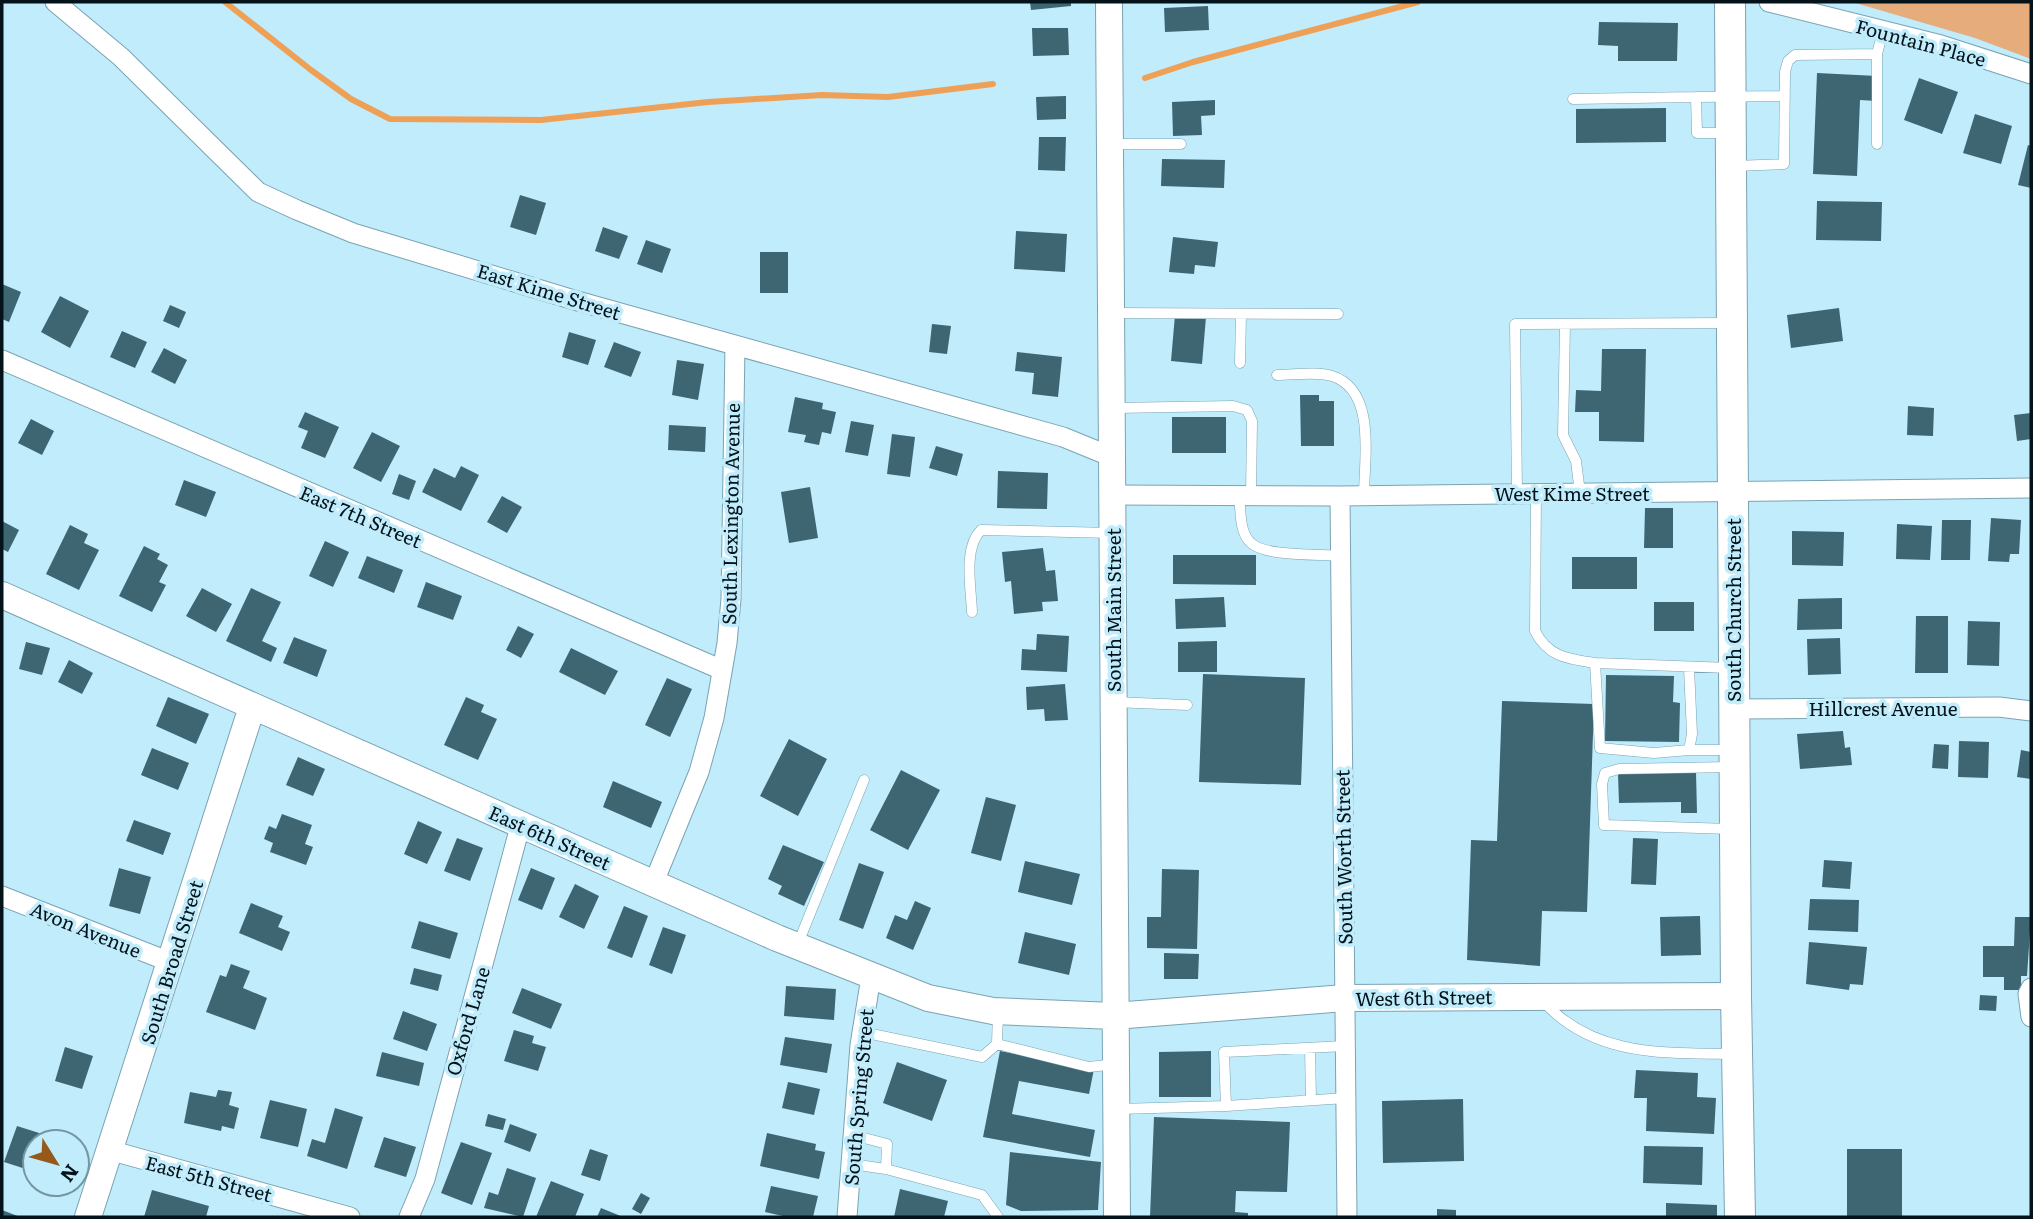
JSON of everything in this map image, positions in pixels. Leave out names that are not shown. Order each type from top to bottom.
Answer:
[{"type":"main road","name":"South Church Street","points":[[1730,2],[1736,996],[1740,1217]]},
{"type":"street","name":"East Kime Street","points":[[55,2],[121,57],[258,191],[353,233],[734,345],[1063,437],[1112,457]]},
{"type":"street","name":"South Main Street","points":[[1109,2],[1117,1217]]},
{"type":"street","name":"Fountain Place","points":[[1769,2],[1883,31],[2031,74]]},
{"type":"street","name":"South Lexington Avenue","points":[[654,882],[699,772],[714,718],[731,600],[734,345]]},
{"type":"street","name":"East 7th Street","points":[[2,360],[720,669]]},
{"type":"street","name":"West Kime Street","points":[[1113,495],[1364,496],[2031,488]]},
{"type":"street","name":"South Worth Street","points":[[1340,496],[1347,1217]]},
{"type":"street","name":"East 6th Street","points":[[2,595],[797,947],[871,977],[928,998],[998,1012],[1114,1016]]},
{"type":"street","name":"South Broad Street","points":[[88,1217],[133,1086],[252,707]]},
{"type":"street","name":"Hillcrest Avenue","points":[[1734,709],[1999,707],[2031,711]]},
{"type":"street","name":"Oxford Lane","points":[[409,1217],[425,1179],[520,823]]},
{"type":"street","name":"Avon Avenue","points":[[2,896],[170,962]]},
{"type":"street","name":"South Spring Street","points":[[847,1217],[862,1032],[871,977]]},
{"type":"street","points":[[2031,988],[2028,994],[2031,1017]]},
{"type":"street","name":"West 6th Street","points":[[1114,1016],[1345,998],[1736,996]]},
{"type":"street","name":"East 5th Street","points":[[109,1150],[350,1217]]},
{"type":"lane","points":[[1877,144],[1877,54],[1883,31]]},
{"type":"lane","points":[[1731,166],[1784,164],[1788,61],[1795,55],[1877,54]]},
{"type":"lane","points":[[1573,99],[1731,94],[1785,96]]},
{"type":"lane","points":[[1696,97],[1697,133],[1731,132]]},
{"type":"lane","points":[[1110,144],[1181,144]]},
{"type":"lane","points":[[1111,313],[1338,314]]},
{"type":"lane","points":[[1240,363],[1241,315]]},
{"type":"lane","points":[[1733,323],[1514,324],[1535,631],[1543,647],[1571,659],[1595,663],[1734,668]]},
{"type":"lane","points":[[1564,324],[1563,435],[1576,461],[1580,493]]},
{"type":"lane","points":[[1277,375],[1333,376],[1354,392],[1364,422],[1364,496]]},
{"type":"lane","points":[[1111,408],[1233,406],[1247,410],[1252,421],[1243,530],[1250,543],[1264,551],[1340,556]]},
{"type":"lane","points":[[972,612],[971,553],[974,538],[981,530],[1112,533]]},
{"type":"lane","points":[[1595,663],[1600,748],[1654,752],[1689,750],[1735,758]]},
{"type":"lane","points":[[1689,668],[1692,734],[1689,750]]},
{"type":"lane","points":[[1113,702],[1187,705]]},
{"type":"lane","points":[[1735,758],[1619,769],[1605,773],[1602,784],[1604,825],[1737,829]]},
{"type":"lane","points":[[797,947],[864,780]]},
{"type":"lane","points":[[1539,996],[1560,1019],[1597,1039],[1632,1049],[1738,1054]]},
{"type":"lane","points":[[862,1032],[982,1057],[997,1044],[998,1012]]},
{"type":"lane","points":[[997,1044],[1089,1067],[1116,1064]]},
{"type":"lane","points":[[1226,1106],[1224,1052],[1345,1046]]},
{"type":"lane","points":[[1310,1048],[1311,1100]]},
{"type":"lane","points":[[1116,1109],[1226,1106],[1346,1098]]},
{"type":"lane","points":[[853,1135],[887,1144],[886,1169]]},
{"type":"lane","points":[[851,1164],[886,1169],[982,1195],[999,1217]]},
{"type":"shaded area","points":[[1852,2],[2031,2],[2031,59],[1975,38]]},
{"type":"building","points":[[1030,2],[1071,2],[1071,6],[1031,10]]},
{"type":"building","points":[[1208,6],[1209,30],[1165,32],[1164,8]]},
{"type":"building","points":[[1599,22],[1678,23],[1677,61],[1618,61],[1618,46],[1598,45]]},
{"type":"building","points":[[1032,28],[1068,28],[1069,55],[1033,56]]},
{"type":"building","points":[[1817,73],[1877,76],[1876,101],[1860,100],[1857,176],[1813,174]]},
{"type":"building","points":[[1919,78],[1958,92],[1942,134],[1904,120]]},
{"type":"building","points":[[1066,96],[1066,119],[1037,120],[1036,97]]},
{"type":"building","points":[[1215,100],[1215,115],[1201,116],[1202,135],[1173,136],[1172,102]]},
{"type":"building","points":[[1666,108],[1666,142],[1576,143],[1576,109]]},
{"type":"building","points":[[1975,114],[2012,126],[2001,164],[1963,153]]},
{"type":"building","points":[[1039,137],[1066,137],[1065,171],[1038,170]]},
{"type":"building","points":[[2028,145],[2031,146],[2031,188],[2018,185]]},
{"type":"building","points":[[1162,159],[1225,160],[1224,188],[1161,186]]},
{"type":"building","points":[[520,195],[546,203],[536,235],[510,227]]},
{"type":"building","points":[[1817,201],[1882,202],[1881,241],[1816,240]]},
{"type":"building","points":[[603,227],[628,236],[619,259],[595,251]]},
{"type":"building","points":[[1016,231],[1067,234],[1065,272],[1014,269]]},
{"type":"building","points":[[1173,237],[1218,242],[1215,267],[1195,265],[1194,274],[1169,272]]},
{"type":"building","points":[[646,240],[671,249],[662,273],[637,264]]},
{"type":"building","points":[[760,252],[788,252],[788,293],[760,293]]},
{"type":"building","points":[[2,284],[21,292],[9,322],[2,319]]},
{"type":"building","points":[[60,296],[89,311],[70,348],[41,332]]},
{"type":"building","points":[[170,305],[186,312],[179,328],[163,321]]},
{"type":"building","points":[[1839,308],[1843,341],[1791,348],[1787,315]]},
{"type":"building","points":[[1175,315],[1206,317],[1202,364],[1171,361]]},
{"type":"building","points":[[932,324],[951,326],[947,354],[929,352]]},
{"type":"building","points":[[122,331],[147,342],[135,368],[110,357]]},
{"type":"building","points":[[569,332],[596,340],[588,365],[562,357]]},
{"type":"building","points":[[614,342],[641,352],[631,377],[604,367]]},
{"type":"building","points":[[164,348],[187,360],[175,384],[151,372]]},
{"type":"building","points":[[1602,349],[1646,349],[1644,442],[1599,441],[1599,412],[1575,412],[1576,390],[1601,391]]},
{"type":"building","points":[[1017,352],[1062,357],[1058,397],[1032,394],[1034,373],[1015,371]]},
{"type":"building","points":[[677,360],[704,364],[698,400],[672,395]]},
{"type":"building","points":[[1300,395],[1319,395],[1319,401],[1334,401],[1334,446],[1301,446]]},
{"type":"building","points":[[795,397],[823,403],[822,409],[836,412],[831,434],[822,432],[819,445],[804,442],[806,435],[788,432]]},
{"type":"building","points":[[1908,406],[1934,408],[1933,436],[1907,435]]},
{"type":"building","points":[[305,412],[339,427],[325,458],[301,448],[308,431],[298,427]]},
{"type":"building","points":[[2031,413],[2031,439],[2017,441],[2014,415]]},
{"type":"building","points":[[1172,417],[1226,417],[1226,453],[1172,453]]},
{"type":"building","points":[[31,419],[54,431],[42,455],[18,443]]},
{"type":"building","points":[[851,421],[874,425],[868,456],[845,452]]},
{"type":"building","points":[[669,425],[706,427],[705,452],[668,450]]},
{"type":"building","points":[[372,432],[400,446],[381,482],[353,468]]},
{"type":"building","points":[[892,434],[915,437],[910,477],[887,474]]},
{"type":"building","points":[[936,446],[963,454],[957,476],[929,468]]},
{"type":"building","points":[[461,466],[479,475],[461,511],[422,492],[434,468],[455,478]]},
{"type":"building","points":[[998,471],[1048,473],[1047,509],[997,508]]},
{"type":"building","points":[[399,474],[416,481],[409,500],[392,494]]},
{"type":"building","points":[[184,480],[216,492],[206,517],[175,505]]},
{"type":"building","points":[[810,487],[818,538],[789,543],[781,492]]},
{"type":"building","points":[[502,496],[522,507],[507,533],[487,522]]},
{"type":"building","points":[[1645,508],[1673,508],[1673,548],[1644,548]]},
{"type":"building","points":[[1991,518],[2021,520],[2019,554],[2010,554],[2009,562],[1988,561]]},
{"type":"building","points":[[1942,520],[1971,520],[1970,560],[1941,560]]},
{"type":"building","points":[[2,521],[19,530],[8,552],[2,549]]},
{"type":"building","points":[[1897,524],[1932,526],[1930,560],[1896,559]]},
{"type":"building","points":[[70,525],[88,534],[84,543],[99,550],[79,590],[46,574]]},
{"type":"building","points":[[1792,531],[1844,532],[1843,566],[1792,565]]},
{"type":"building","points":[[325,541],[349,552],[333,587],[309,576]]},
{"type":"building","points":[[144,546],[160,554],[157,559],[168,565],[159,582],[166,585],[152,612],[119,596]]},
{"type":"building","points":[[1043,548],[1046,571],[1055,570],[1058,601],[1042,602],[1043,611],[1014,614],[1011,581],[1005,582],[1002,552]]},
{"type":"building","points":[[1173,555],[1256,555],[1256,585],[1173,584]]},
{"type":"building","points":[[367,556],[403,570],[394,593],[358,578]]},
{"type":"building","points":[[1572,557],[1637,557],[1637,589],[1572,589]]},
{"type":"building","points":[[426,582],[462,596],[453,620],[417,607]]},
{"type":"building","points":[[202,588],[232,604],[216,632],[186,616]]},
{"type":"building","points":[[251,588],[281,602],[262,641],[277,648],[271,662],[226,641]]},
{"type":"building","points":[[1224,597],[1226,627],[1176,629],[1175,599]]},
{"type":"building","points":[[1842,598],[1842,629],[1797,630],[1798,599]]},
{"type":"building","points":[[1654,602],[1694,602],[1694,631],[1654,631]]},
{"type":"building","points":[[1916,616],[1948,616],[1948,673],[1915,673]]},
{"type":"building","points":[[1968,621],[2000,622],[1999,666],[1967,665]]},
{"type":"building","points":[[518,626],[534,634],[521,658],[506,650]]},
{"type":"building","points":[[1037,634],[1069,636],[1067,672],[1021,670],[1022,649],[1036,650]]},
{"type":"building","points":[[294,637],[327,650],[317,677],[283,663]]},
{"type":"building","points":[[1840,638],[1841,674],[1808,675],[1807,639]]},
{"type":"building","points":[[1217,641],[1217,672],[1178,672],[1178,642]]},
{"type":"building","points":[[26,642],[50,648],[42,675],[19,669]]},
{"type":"building","points":[[571,648],[618,671],[605,695],[559,672]]},
{"type":"building","points":[[69,660],[93,673],[82,694],[58,682]]},
{"type":"building","points":[[1203,674],[1305,678],[1301,785],[1199,782]]},
{"type":"building","points":[[1606,675],[1674,676],[1673,702],[1680,703],[1679,742],[1605,741]]},
{"type":"building","points":[[667,678],[692,689],[670,737],[645,725]]},
{"type":"building","points":[[1065,684],[1068,720],[1045,721],[1044,709],[1027,710],[1026,687]]},
{"type":"building","points":[[168,697],[209,714],[196,744],[156,726]]},
{"type":"building","points":[[466,697],[484,705],[481,712],[497,719],[478,760],[444,745]]},
{"type":"building","points":[[1502,701],[1594,704],[1587,912],[1542,911],[1540,966],[1467,960],[1471,840],[1497,841]]},
{"type":"building","points":[[1843,731],[1845,748],[1850,747],[1852,765],[1800,769],[1797,734]]},
{"type":"building","points":[[789,739],[827,759],[798,816],[760,796]]},
{"type":"building","points":[[1959,741],[1989,742],[1988,778],[1958,777]]},
{"type":"building","points":[[1934,744],[1949,745],[1948,769],[1932,768]]},
{"type":"building","points":[[152,748],[189,763],[178,790],[141,775]]},
{"type":"building","points":[[2021,750],[2031,752],[2031,779],[2017,777]]},
{"type":"building","points":[[298,757],[325,769],[313,796],[286,785]]},
{"type":"building","points":[[901,770],[940,790],[908,850],[870,830]]},
{"type":"building","points":[[1696,772],[1697,813],[1681,813],[1681,802],[1619,803],[1618,774]]},
{"type":"building","points":[[613,781],[662,802],[651,828],[603,807]]},
{"type":"building","points":[[986,797],[1016,805],[1001,861],[971,853]]},
{"type":"building","points":[[282,814],[312,825],[305,844],[313,847],[306,865],[270,852],[273,843],[264,839],[269,826],[276,829]]},
{"type":"building","points":[[134,820],[171,833],[163,855],[126,841]]},
{"type":"building","points":[[418,821],[442,832],[427,864],[404,854]]},
{"type":"building","points":[[457,838],[483,848],[470,881],[444,871]]},
{"type":"building","points":[[1633,838],[1658,839],[1656,885],[1631,884]]},
{"type":"building","points":[[783,845],[824,862],[804,906],[778,894],[782,886],[768,879]]},
{"type":"building","points":[[1824,860],[1852,862],[1850,889],[1822,887]]},
{"type":"building","points":[[1025,861],[1080,874],[1072,905],[1018,892]]},
{"type":"building","points":[[859,863],[884,872],[863,929],[839,920]]},
{"type":"building","points":[[119,868],[151,877],[140,914],[109,906]]},
{"type":"building","points":[[531,868],[555,878],[542,910],[518,900]]},
{"type":"building","points":[[1162,869],[1199,870],[1197,949],[1147,948],[1147,917],[1161,917]]},
{"type":"building","points":[[575,884],[599,896],[584,929],[559,917]]},
{"type":"building","points":[[1810,899],[1859,900],[1858,932],[1808,930]]},
{"type":"building","points":[[915,901],[931,908],[913,950],[886,938],[895,915],[907,920]]},
{"type":"building","points":[[251,903],[283,916],[278,927],[290,932],[282,951],[239,933]]},
{"type":"building","points":[[624,906],[648,916],[632,958],[607,948]]},
{"type":"building","points":[[1700,916],[1701,955],[1661,956],[1660,917]]},
{"type":"building","points":[[2015,917],[2031,917],[2027,976],[2021,976],[2021,990],[2004,990],[2004,977],[1983,977],[1983,946],[2014,946]]},
{"type":"building","points":[[419,921],[458,933],[450,959],[411,948]]},
{"type":"building","points":[[663,927],[686,935],[672,974],[649,965]]},
{"type":"building","points":[[1025,932],[1076,944],[1069,975],[1018,963]]},
{"type":"building","points":[[1809,942],[1867,947],[1863,985],[1850,984],[1849,990],[1806,984]]},
{"type":"building","points":[[1164,953],[1199,954],[1198,979],[1164,979]]},
{"type":"building","points":[[231,964],[250,971],[243,988],[267,998],[255,1030],[206,1012],[220,975],[226,977]]},
{"type":"building","points":[[414,968],[442,975],[438,991],[410,984]]},
{"type":"building","points":[[786,986],[836,989],[834,1020],[784,1016]]},
{"type":"building","points":[[522,988],[562,1004],[551,1029],[512,1013]]},
{"type":"building","points":[[1980,995],[1997,996],[1996,1011],[1979,1010]]},
{"type":"building","points":[[403,1011],[437,1024],[427,1051],[393,1039]]},
{"type":"building","points":[[514,1030],[534,1036],[532,1043],[546,1047],[538,1071],[504,1061]]},
{"type":"building","points":[[785,1037],[832,1044],[827,1073],[780,1065]]},
{"type":"building","points":[[65,1047],[93,1056],[82,1089],[55,1081]]},
{"type":"building","points":[[1000,1051],[1094,1069],[1089,1094],[1019,1081],[1012,1114],[1095,1130],[1090,1157],[983,1137]]},
{"type":"building","points":[[1211,1051],[1211,1097],[1159,1097],[1159,1052]]},
{"type":"building","points":[[382,1052],[424,1063],[419,1086],[376,1076]]},
{"type":"building","points":[[897,1062],[947,1080],[932,1121],[883,1103]]},
{"type":"building","points":[[1636,1070],[1698,1073],[1697,1097],[1716,1098],[1714,1134],[1646,1131],[1647,1098],[1634,1098]]},
{"type":"building","points":[[788,1082],[820,1089],[814,1115],[782,1108]]},
{"type":"building","points":[[218,1090],[232,1092],[229,1105],[239,1108],[234,1129],[222,1126],[221,1131],[184,1123],[190,1092],[216,1097]]},
{"type":"building","points":[[1463,1099],[1464,1161],[1383,1163],[1382,1101]]},
{"type":"building","points":[[270,1100],[307,1109],[298,1147],[260,1138]]},
{"type":"building","points":[[335,1108],[363,1117],[347,1169],[307,1156],[312,1139],[325,1143]]},
{"type":"building","points":[[488,1114],[506,1119],[503,1130],[485,1126]]},
{"type":"building","points":[[1154,1117],[1290,1122],[1287,1192],[1236,1191],[1235,1212],[1248,1213],[1248,1217],[1150,1217]]},
{"type":"building","points":[[510,1124],[537,1134],[530,1152],[504,1142]]},
{"type":"building","points":[[17,1126],[23,1128],[21,1128],[21,1167],[4,1162]]},
{"type":"building","points":[[767,1133],[816,1144],[815,1150],[825,1152],[819,1179],[760,1166]]},
{"type":"building","points":[[384,1137],[416,1147],[406,1177],[374,1167]]},
{"type":"building","points":[[461,1142],[492,1153],[472,1205],[441,1193]]},
{"type":"building","points":[[1644,1146],[1703,1147],[1702,1185],[1643,1183]]},
{"type":"building","points":[[590,1149],[608,1155],[600,1181],[581,1175]]},
{"type":"building","points":[[1847,1149],[1902,1149],[1902,1217],[1847,1217]]},
{"type":"building","points":[[1010,1152],[1101,1162],[1098,1210],[1021,1211],[1006,1205]]},
{"type":"building","points":[[507,1168],[536,1178],[523,1217],[484,1208],[489,1192],[498,1195]]},
{"type":"building","points":[[551,1181],[584,1194],[575,1217],[536,1217]]},
{"type":"building","points":[[771,1186],[818,1196],[813,1217],[787,1217],[765,1212]]},
{"type":"building","points":[[900,1189],[948,1201],[944,1217],[894,1217]]},
{"type":"building","points":[[152,1190],[209,1206],[206,1217],[144,1217]]},
{"type":"building","points":[[641,1193],[650,1198],[641,1214],[632,1209]]},
{"type":"building","points":[[1666,1203],[1717,1205],[1717,1217],[1666,1217]]},
{"type":"building","points":[[601,1208],[623,1217],[597,1217]]},
{"type":"building","points":[[1437,1209],[1456,1210],[1456,1217],[1437,1217]]},
{"type":"building","points":[[2,1210],[20,1217],[2,1217]]},
{"type":"waterway","points":[[225,2],[351,99],[390,119],[541,120],[708,102],[822,95],[888,97],[993,84]]},
{"type":"waterway","points":[[1145,78],[1193,62],[1418,2]]}]
